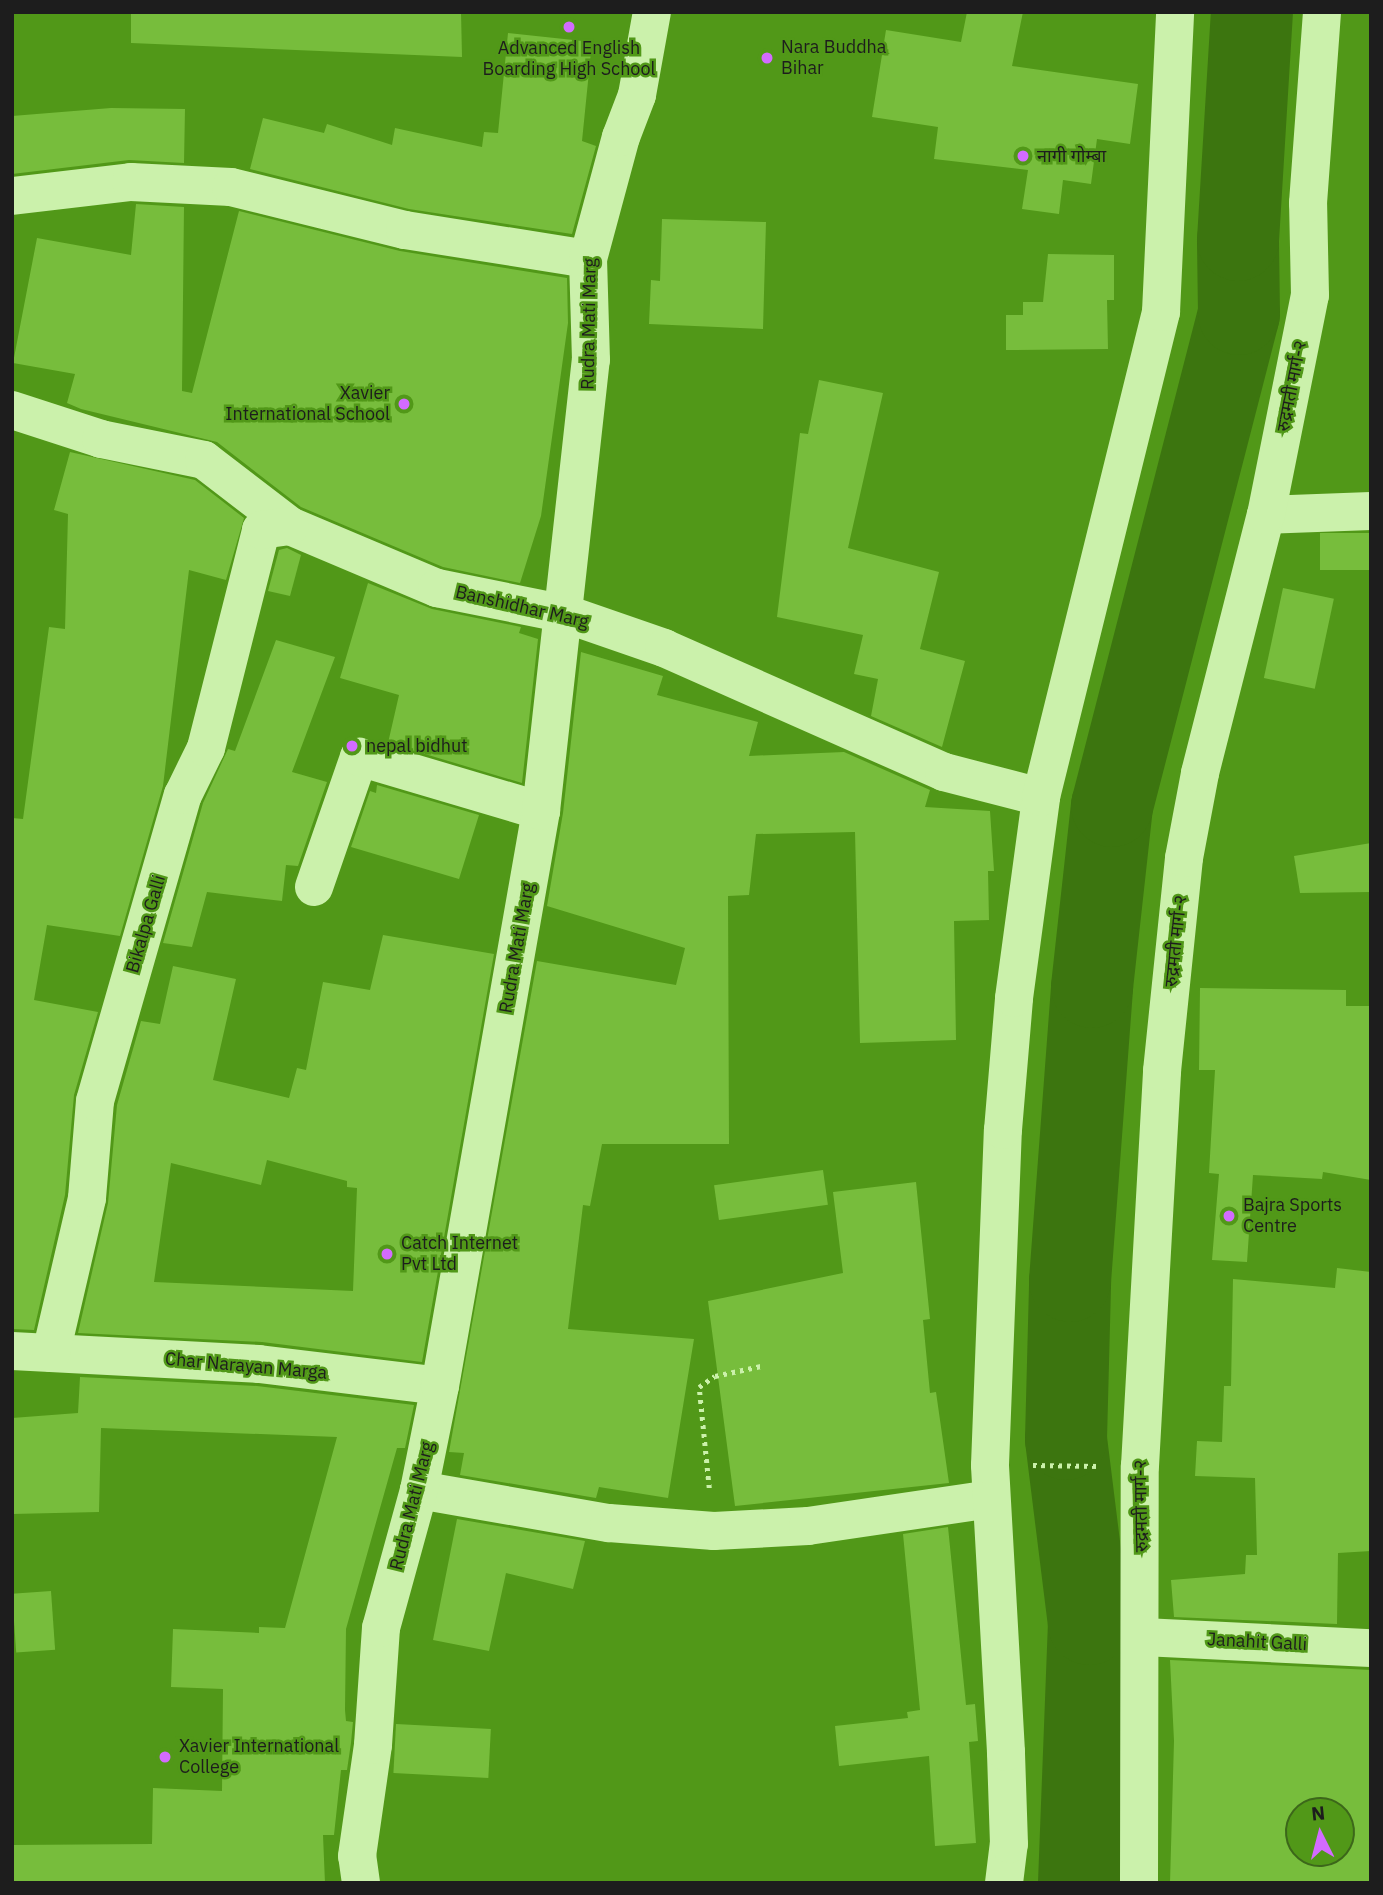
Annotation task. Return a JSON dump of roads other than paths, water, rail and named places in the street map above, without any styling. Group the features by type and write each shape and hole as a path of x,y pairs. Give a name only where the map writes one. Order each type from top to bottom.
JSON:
{"street":[{"name":"Rudra Mati Marg","path":"361,1883 357,1856 373,1745 381,1628 419,1490 440,1386 541,811 566,614 591,360 588,259 621,137 637,95 652,12"},
{"path":"1004,1883 1009,1844 1007,1779 991,1482 1003,1130 1014,998 1041,797 1161,312 1175,12"},
{"name":"रुद्रमती मार्ग-२","path":"1139,1883 1143,1637 1140,1466 1162,1071 1184,859 1200,772 1266,515 1310,295 1308,203 1322,12"},
{"path":"12,196 131,182 231,187 405,230 588,259"},
{"name":"Banshidhar Marg","path":"12,410 101,439 204,460 290,526 437,588 566,614 664,648 944,772 1041,797"},
{"path":"1266,515 1371,511"},
{"name":"Bikalpa Galli","path":"51,1353 87,1198 95,1101 102,1074 183,795 206,748 261,530 290,526"},
{"path":"314,887 359,757 541,811"},
{"name":"Char Narayan Marga","path":"12,1351 259,1364 440,1386"},
{"path":"419,1490 609,1524 714,1531 808,1526 991,1482"},
{"name":"Janahit Galli","path":"1143,1637 1371,1647"}],"waterway":[{"path":"1079,1883 1089,1624 1066,1439 1070,1281 1092,987 1112,806 1239,314 1238,240 1252,12"}],"place":[{"name":"Advanced English Boarding High School","path":"569,27"},
{"name":"Nara Buddha Bihar","path":"767,58"},
{"name":"नागी गोम्बा","path":"1023,156"},
{"name":"Xavier International School","path":"404,404"},
{"name":"nepal bidhut","path":"352,746"},
{"name":"Bajra Sports Centre","path":"1229,1216"},
{"name":"Catch Internet Pvt Ltd","path":"387,1254"},
{"name":"Xavier International College","path":"165,1757"}]}
